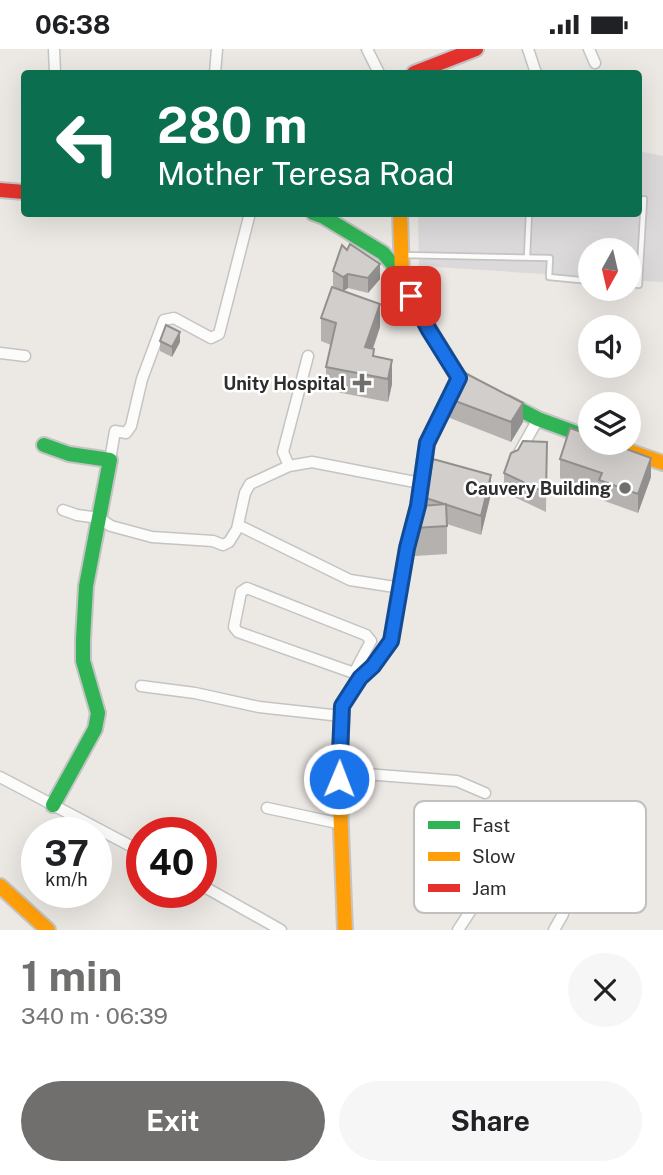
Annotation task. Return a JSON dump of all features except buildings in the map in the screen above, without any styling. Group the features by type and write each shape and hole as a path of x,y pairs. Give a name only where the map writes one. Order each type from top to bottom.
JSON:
{"street":[{"path":"54,49 55,70"},
{"path":"215,70 218,49"},
{"path":"367,49 378,70"},
{"path":"422,70 476,49"},
{"path":"528,49 535,70"},
{"path":"589,49 595,63"},
{"path":"0,190 21,192"},
{"path":"53,805 95,729 98,713 83,661 86,586 115,431 125,433 131,426 142,379 164,320 174,318 211,338 219,334 249,217"},
{"path":"324,217 383,253 402,275 429,330 459,378 538,419 578,433"},
{"path":"400,217 402,275"},
{"path":"0,353 25,356"},
{"path":"289,466 283,451 309,356"},
{"path":"345,930 339,772 341,716 342,706 357,675 370,641 366,635 247,588 241,592 234,627 239,632 357,675 373,666 391,641 427,443 459,378"},
{"path":"512,465 538,419"},
{"path":"44,445 69,454 110,460"},
{"path":"640,455 663,463"},
{"path":"63,510 99,518 111,526 152,537 213,541 223,545 232,538 238,525 245,493 250,484 289,466 312,462 420,483"},
{"path":"238,525 350,580 401,588"},
{"path":"141,686 195,693 259,707 341,716"},
{"path":"339,772 457,781 485,793"},
{"path":"0,777 126,844"},
{"path":"267,808 342,824"},
{"path":"0,886 48,930"},
{"path":"217,894 281,930"},
{"path":"0,899 34,930"},
{"path":"458,930 469,913"},
{"path":"554,930 563,914"}],"lane":[{"path":"641,251 644,199"},
{"path":"527,257 529,217"},
{"path":"402,255 550,258 550,277 578,280"}],"shaded area":[{"path":"642,152 663,156 663,282 641,281 641,238 578,238 578,276 419,266 418,217 642,217"}],"traffic: fast":[{"path":"324,217 383,253 402,275 429,329 459,378 464,381"},
{"path":"507,403 538,419 578,434"},
{"path":"44,445 69,454 110,460 86,586 83,639 83,661 98,713 95,729 53,805"}],"traffic: slow":[{"path":"400,217 402,275"},
{"path":"345,930 339,779 342,706 360,678 373,666 391,641 407,548 418,506 427,443 459,378"},
{"path":"640,455 663,463"},
{"path":"0,886 48,930"}],"traffic: jam":[{"path":"422,70 476,49"},
{"path":"0,190 21,192"}],"place":[{"name":"Unity Hospital","path":"362,383"},
{"name":"Cauvery Building","path":"625,488"}],"route":[{"path":"339,779 342,706 360,678 373,666 391,641 407,548 418,506 427,443 459,378 411,296"}]}
